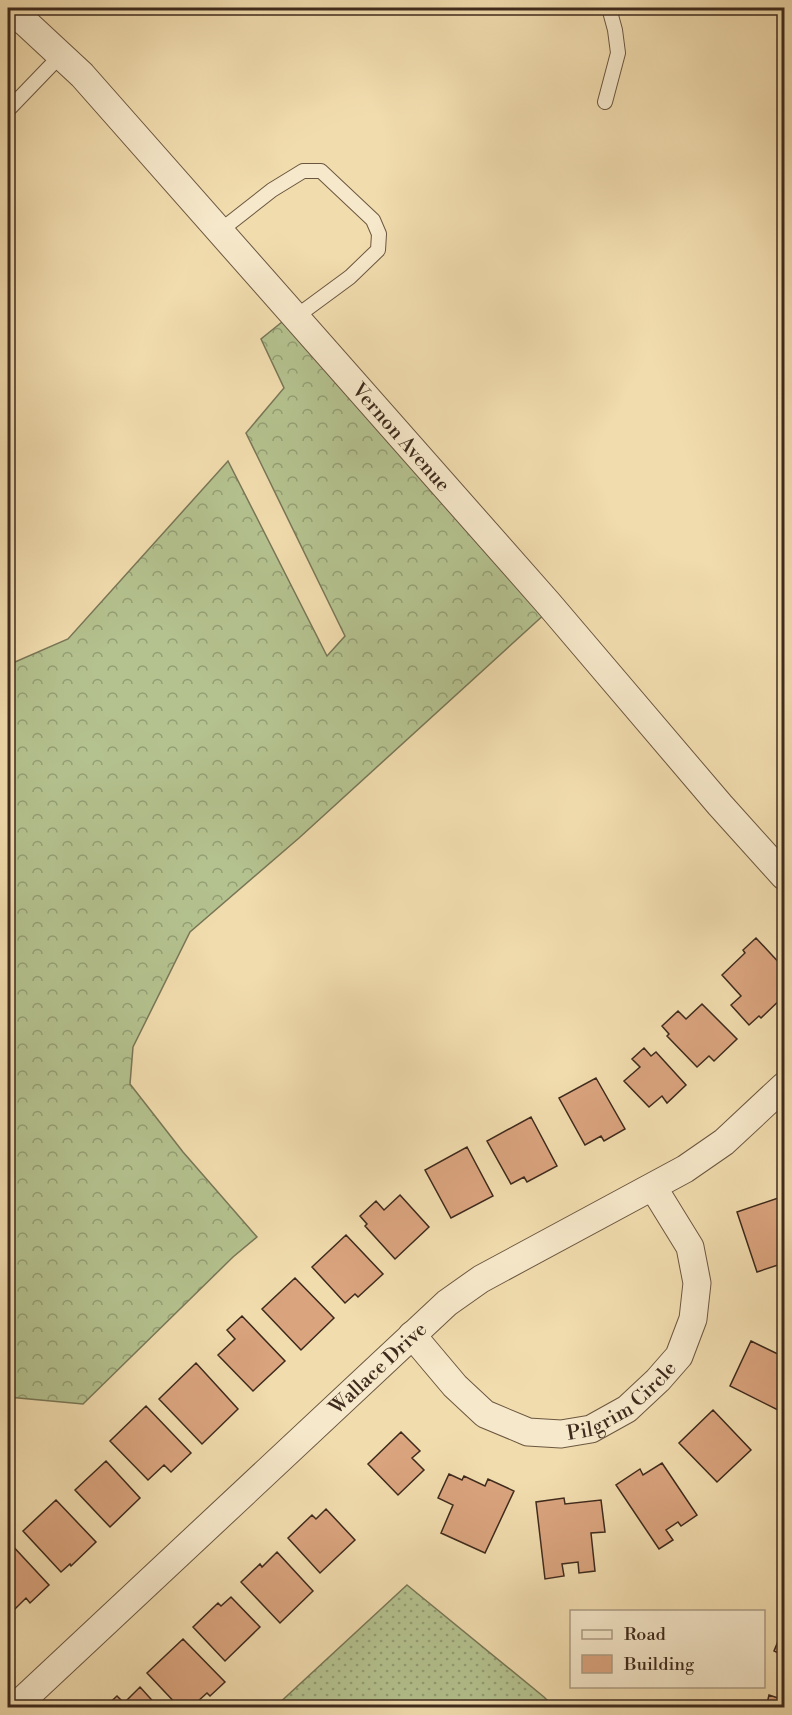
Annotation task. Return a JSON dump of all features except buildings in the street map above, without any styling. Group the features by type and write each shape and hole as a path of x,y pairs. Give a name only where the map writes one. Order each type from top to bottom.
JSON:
{"street":[{"name":"Vernon Avenue","path":"11,9 82,75 221,230 548,603 720,806 784,876"},
{"name":"Wallace Drive","path":"14,1707 447,1303 480,1279 686,1169 724,1142 784,1086"},
{"name":"Pilgrim Circle","path":"412,1335 455,1386 486,1414 528,1432 561,1434 591,1429 627,1409 658,1380 679,1356 693,1319 697,1283 690,1247 653,1186"}],"lane":[{"path":"605,102 618,54 609,8"},
{"path":"8,110 61,56"},
{"path":"221,230 272,190 303,171 321,171 373,220 379,234 378,250 350,277 297,316"}],"green space":[{"path":"282,322 294,326 547,612 299,838 190,932 133,1047 130,1084 183,1152 257,1237 233,1257 83,1404 8,1397 8,663 68,639 228,461 327,656 345,636 246,433 284,388 261,339"},
{"path":"407,1585 544,1697 554,1707 275,1707"}]}
